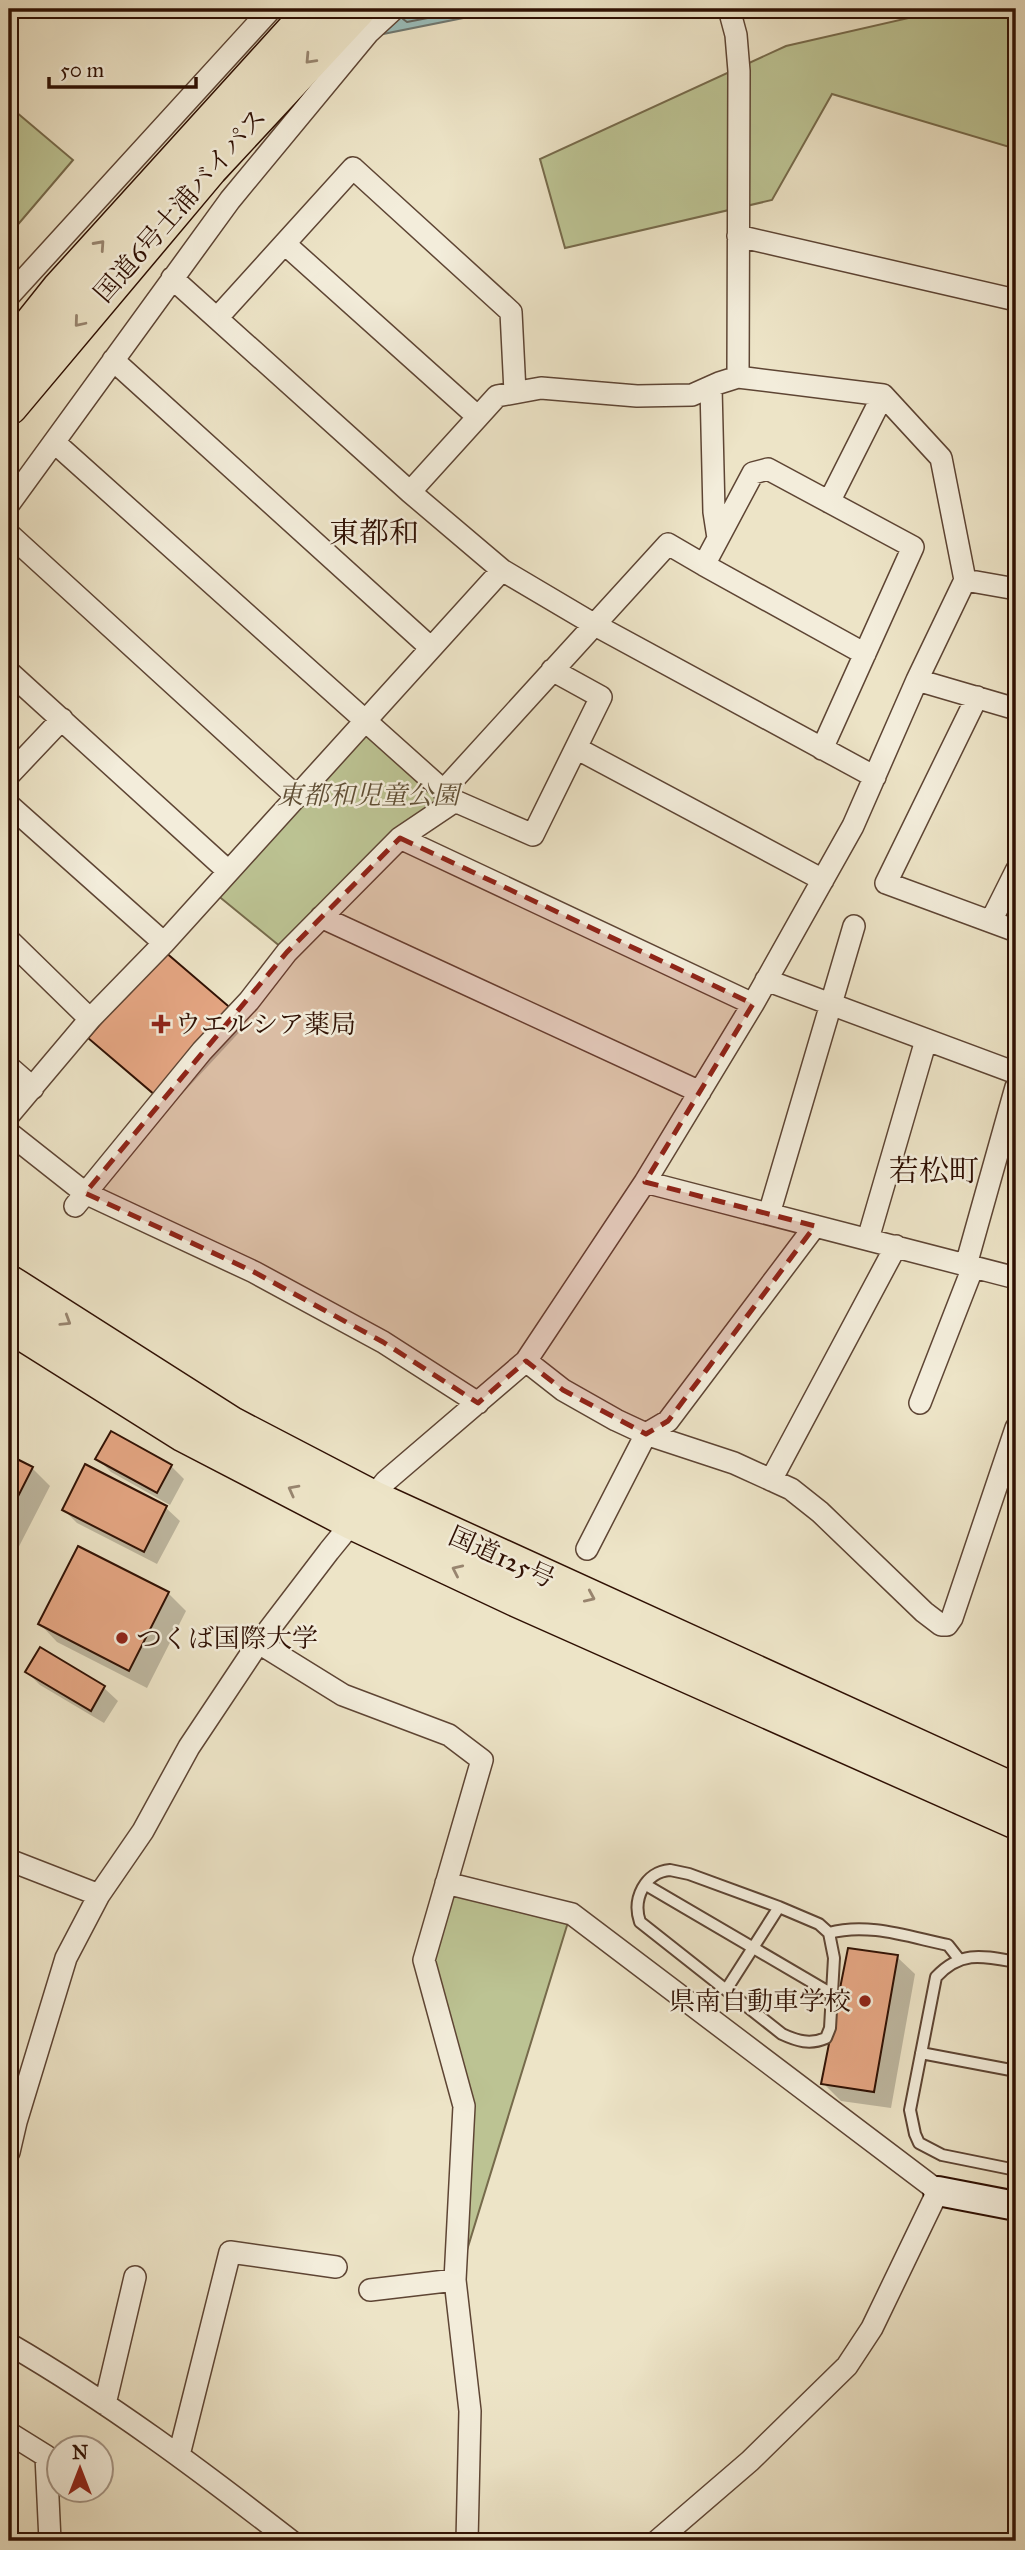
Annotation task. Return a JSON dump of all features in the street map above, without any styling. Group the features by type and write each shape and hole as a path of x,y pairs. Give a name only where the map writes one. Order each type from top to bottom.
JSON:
{"highway":[{"name":"国道6号土浦バイパス","path":"16,380 60,290 314,9"},
{"name":"国道6号土浦バイパス","path":"16,380 357,9"},
{"path":"9,337 60,290"},
{"path":"9,428 16,380"},
{"name":"国道125号","path":"9,1284 363,1510 519,1599 621,1627 1016,1793"},
{"name":"国道125号","path":"9,1323 184,1433 363,1510"},
{"path":"621,1627 1016,1766"},
{"path":"621,1627 966,1823 1016,1846"},
{"name":"国道125号","path":"621,1627 1016,1820"}],"street":[{"path":"9,296 271,9"},
{"path":"9,504 230,200 368,33 394,9"},
{"path":"729,9 736,35 739,71 738,377"},
{"path":"218,317 353,169 511,312 515,392"},
{"path":"738,236 1016,300"},
{"path":"285,244 478,417"},
{"path":"172,278 410,492 502,570 595,625 875,777"},
{"path":"113,360 431,648"},
{"path":"9,2152 12,2121 66,1958 99,1895 143,1831 189,1747 259,1643 386,1481 526,1362 645,1182 754,1004 853,826 965,579 941,458 883,395 738,377 692,395 637,396 541,387 515,392 497,396 410,492"},
{"path":"711,387 713,512 718,538"},
{"path":"829,502 883,395"},
{"path":"54,442 449,796 533,835 601,696 552,670"},
{"path":"704,565 754,473 768,469 913,547 822,749"},
{"path":"9,534 296,796"},
{"path":"80,1200 202,1051 249,1001 288,952 400,838 449,796 552,670 668,544 864,654"},
{"path":"9,1115 90,1019 164,943 502,570"},
{"path":"965,579 1016,589"},
{"path":"9,672 228,871"},
{"path":"917,680 1016,709"},
{"path":"977,698 886,883 1016,930"},
{"path":"9,775 62,719"},
{"path":"576,748 823,880"},
{"path":"9,805 164,943"},
{"path":"400,838 754,1004"},
{"path":"991,921 1016,871"},
{"path":"321,916 699,1092"},
{"path":"769,1214 854,926"},
{"path":"9,940 90,1019"},
{"path":"766,980 1016,1073"},
{"path":"868,1239 926,1040"},
{"path":"9,1067 33,1088"},
{"path":"920,1404 970,1266 1016,1087"},
{"path":"9,1133 80,1200 278,1285 383,1342 478,1403"},
{"path":"645,1182 1016,1278"},
{"path":"587,1549 646,1434 668,1421 815,1226"},
{"path":"771,1480 896,1246"},
{"path":"526,1362 563,1390 616,1420 646,1434 734,1463 803,1498 923,1612 941,1625 947,1625 1016,1428"},
{"path":"259,1643 343,1695 449,1735 482,1760 424,1960 464,2106 455,2280 470,2411 467,2541"},
{"path":"9,1860 99,1895"},
{"path":"446,1883 572,1914 938,2191 1016,2206"},
{"path":"657,2541 750,2461 847,2366 872,2328 938,2191"},
{"path":"179,2455 230,2252 336,2267"},
{"path":"105,2404 135,2277"},
{"path":"370,2290 455,2280"},
{"path":"9,2344 57,2372 179,2455 291,2541"},
{"path":"9,2434 46,2456 50,2541"}],"lane":[{"path":"676,1870 779,1907 819,1924 829,1933 834,1958 830,2028 826,2038 817,2042 798,2041 782,2034 640,1922 637,1906 640,1892 654,1874 676,1870"},
{"path":"646,1885 832,1994"},
{"path":"726,1990 779,1907"},
{"path":"829,1933 847,1928 869,1928 948,1945 959,1959"},
{"path":"1016,1962 987,1957 959,1959 945,1967 936,1978 909,2110 919,2143 942,2155 1016,2170"},
{"path":"921,2053 1016,2071"}],"highlighted area":[{"path":"400,838 753,1004 645,1182 815,1226 668,1421 646,1434 563,1390 526,1361 478,1403 383,1342 254,1272 85,1193 287,952"}],"green space":[{"path":"925,9 1016,9 1016,149 832,94 772,200 565,248 540,159 786,46 922,15"},
{"path":"9,106 73,160 9,235"},
{"name":"東都和児童公園","path":"365,721 455,801 287,952 211,890"},
{"path":"450,1888 569,1919 459,2276 470,2106 432,1952"}],"water":[{"path":"402,9 482,9 478,15 373,36"}],"building":[{"name":"ウエルシア薬局","path":"164,951 234,1011 155,1095 88,1038"},
{"path":"111,1431 172,1465 157,1493 95,1459"},
{"path":"9,1455 33,1467 9,1514"},
{"path":"85,1464 167,1506 144,1552 62,1510"},
{"path":"78,1546 169,1592 129,1671 38,1624"},
{"path":"40,1647 105,1686 91,1711 25,1672"},
{"name":"県南自動車学校","path":"848,1948 898,1955 874,2092 821,2084"}],"place":[{"name":"ウエルシア薬局","path":"161,1024"},
{"name":"つくば国際大学","path":"122,1638"},
{"name":"県南自動車学校","path":"865,2001"}],"district":[{"name":"東都和","path":"374,533"},
{"name":"若松町","path":"934,1171"}]}
